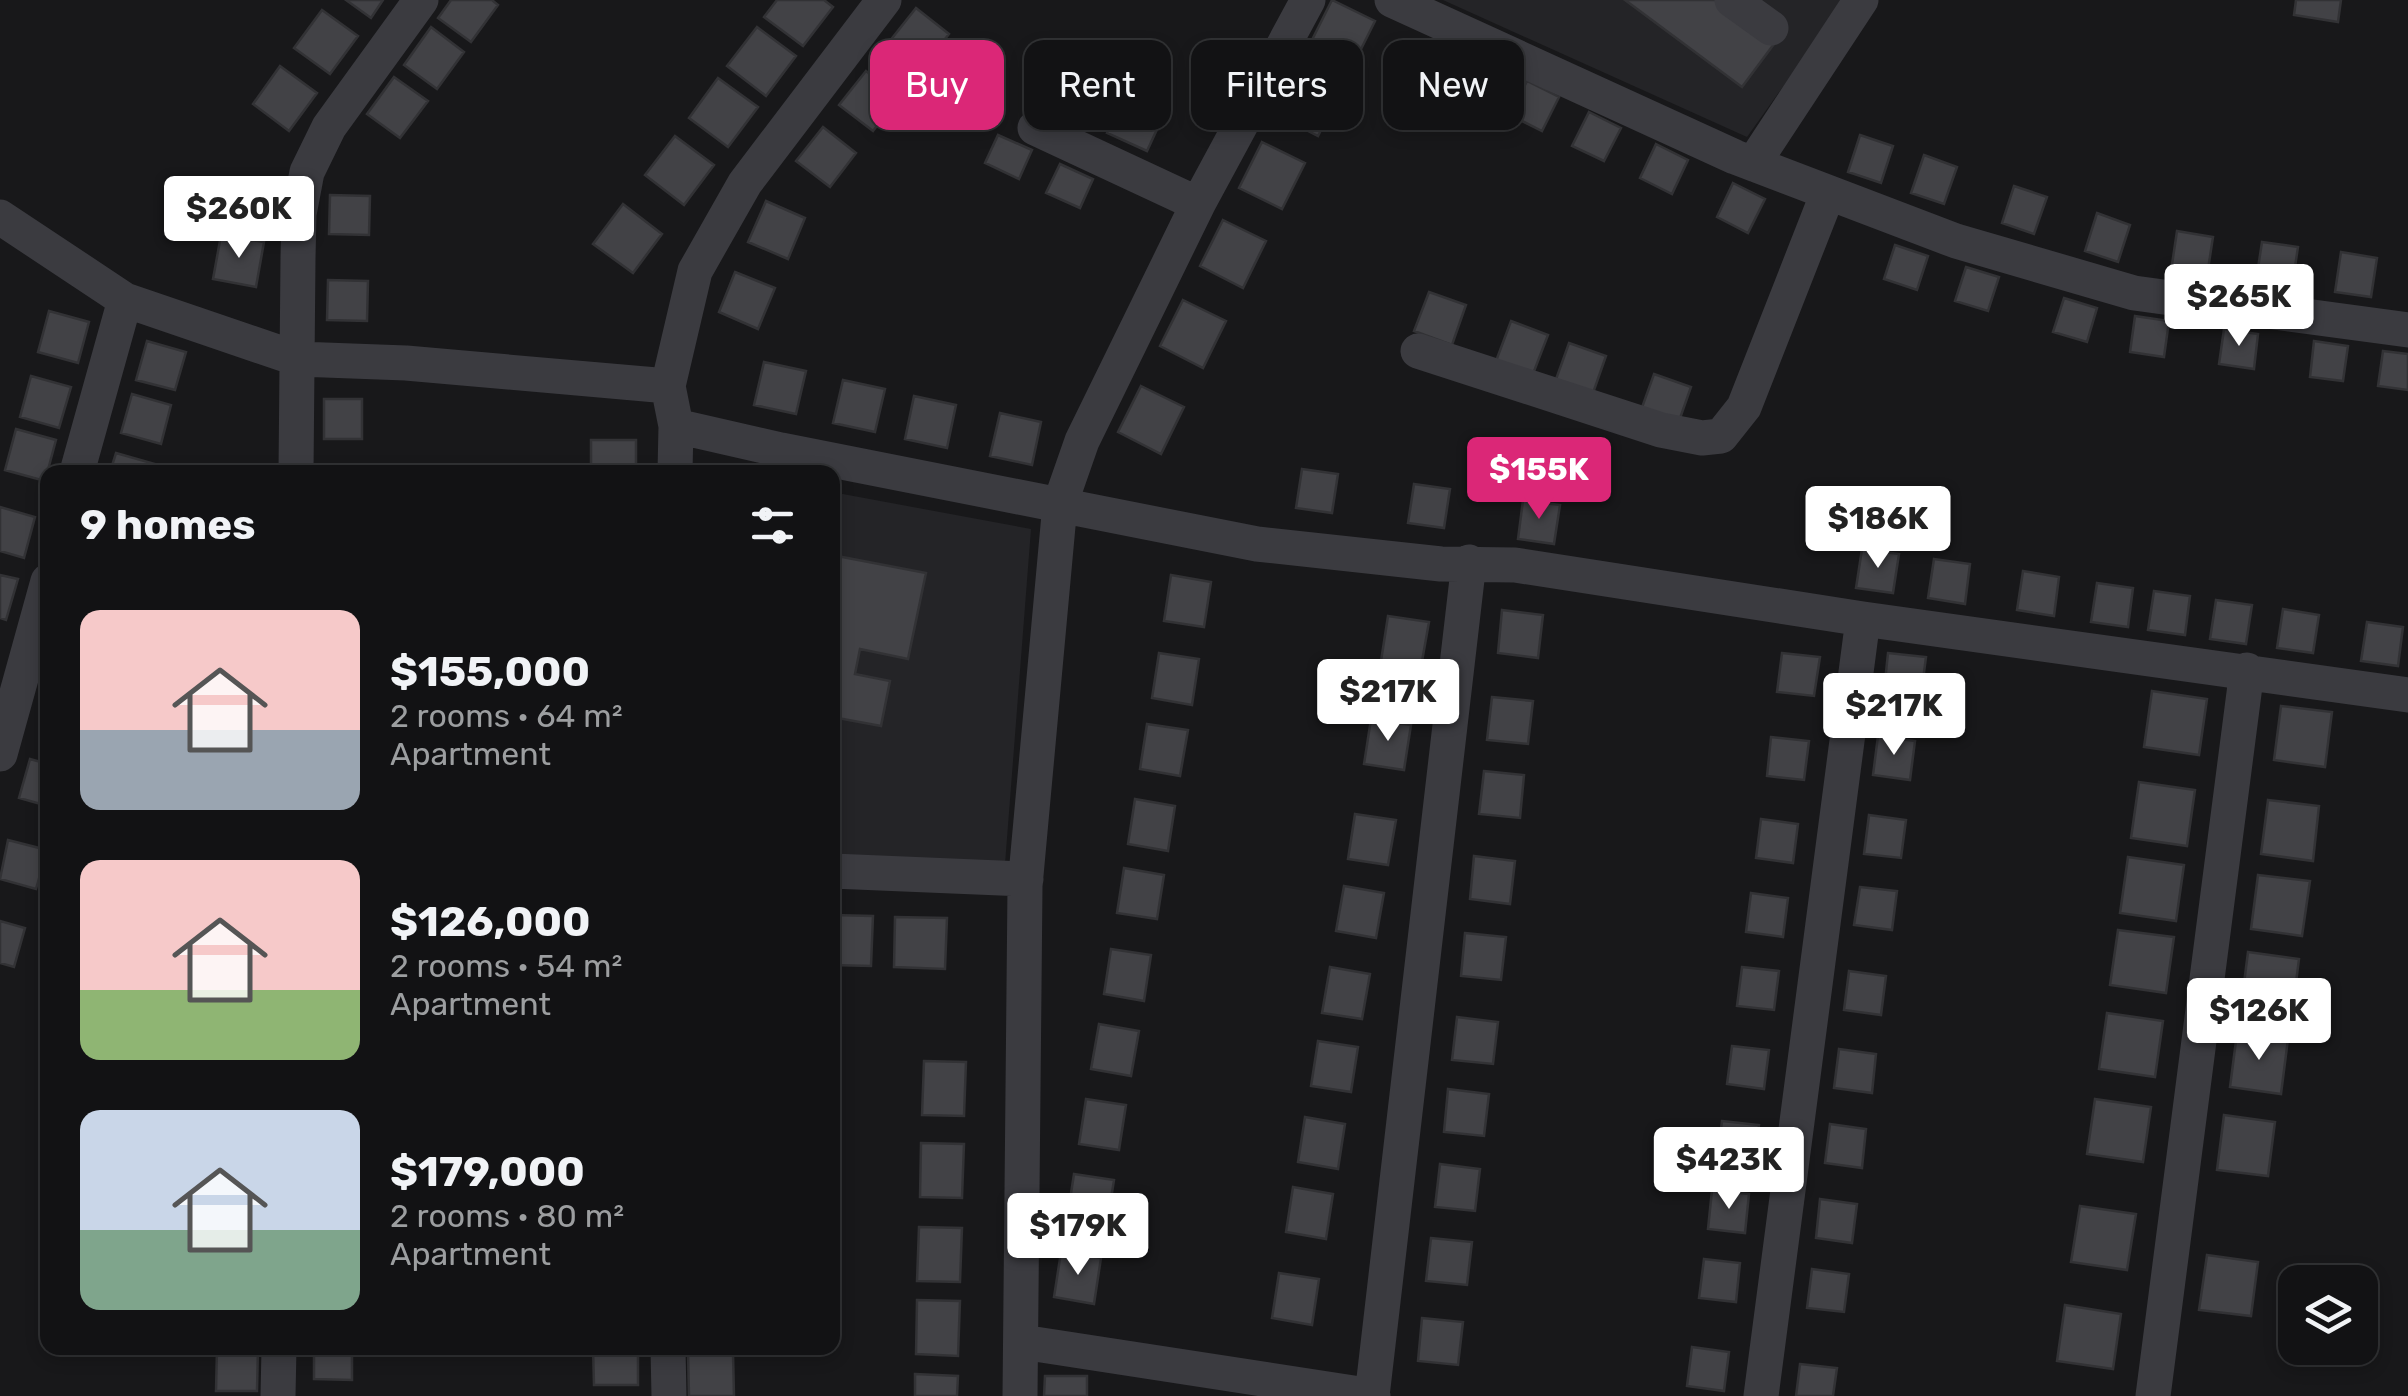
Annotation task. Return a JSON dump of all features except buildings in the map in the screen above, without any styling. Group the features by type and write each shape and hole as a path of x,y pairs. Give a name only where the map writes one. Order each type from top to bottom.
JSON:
{"lane":[{"path":"296,465 295,342 299,229 306,172 329,127 421,0"},
{"path":"675,465 676,426 668,386 695,270 746,183 884,0"},
{"path":"1020,1396 1026,879 1060,504 1082,441 1198,204 1308,0"},
{"path":"1392,0 1753,164 1956,241 2134,292 2408,330"},
{"path":"1732,0 1771,28"},
{"path":"1753,164 1861,0"},
{"path":"1039,130 1198,204"},
{"path":"1418,350 1661,430 1702,438 1721,436 1744,407 1828,194"},
{"path":"0,218 125,300 298,359 424,364 668,386"},
{"path":"79,465 125,300"},
{"path":"676,426 1257,544 1441,564 1514,565 1863,619 2408,695"},
{"path":"1022,1342 1372,1396 1469,562"},
{"path":"0,754 40,610"},
{"path":"1761,1396 1863,619"},
{"path":"2154,1396 2248,670"},
{"path":"840,871 1026,879"},
{"path":"278,1396 280,1355"},
{"path":"668,1355 669,1396"}],"shaded area":[{"path":"1443,0 1845,0 1747,137"},
{"path":"840,493 1031,529 1005,864 840,855"}]}
